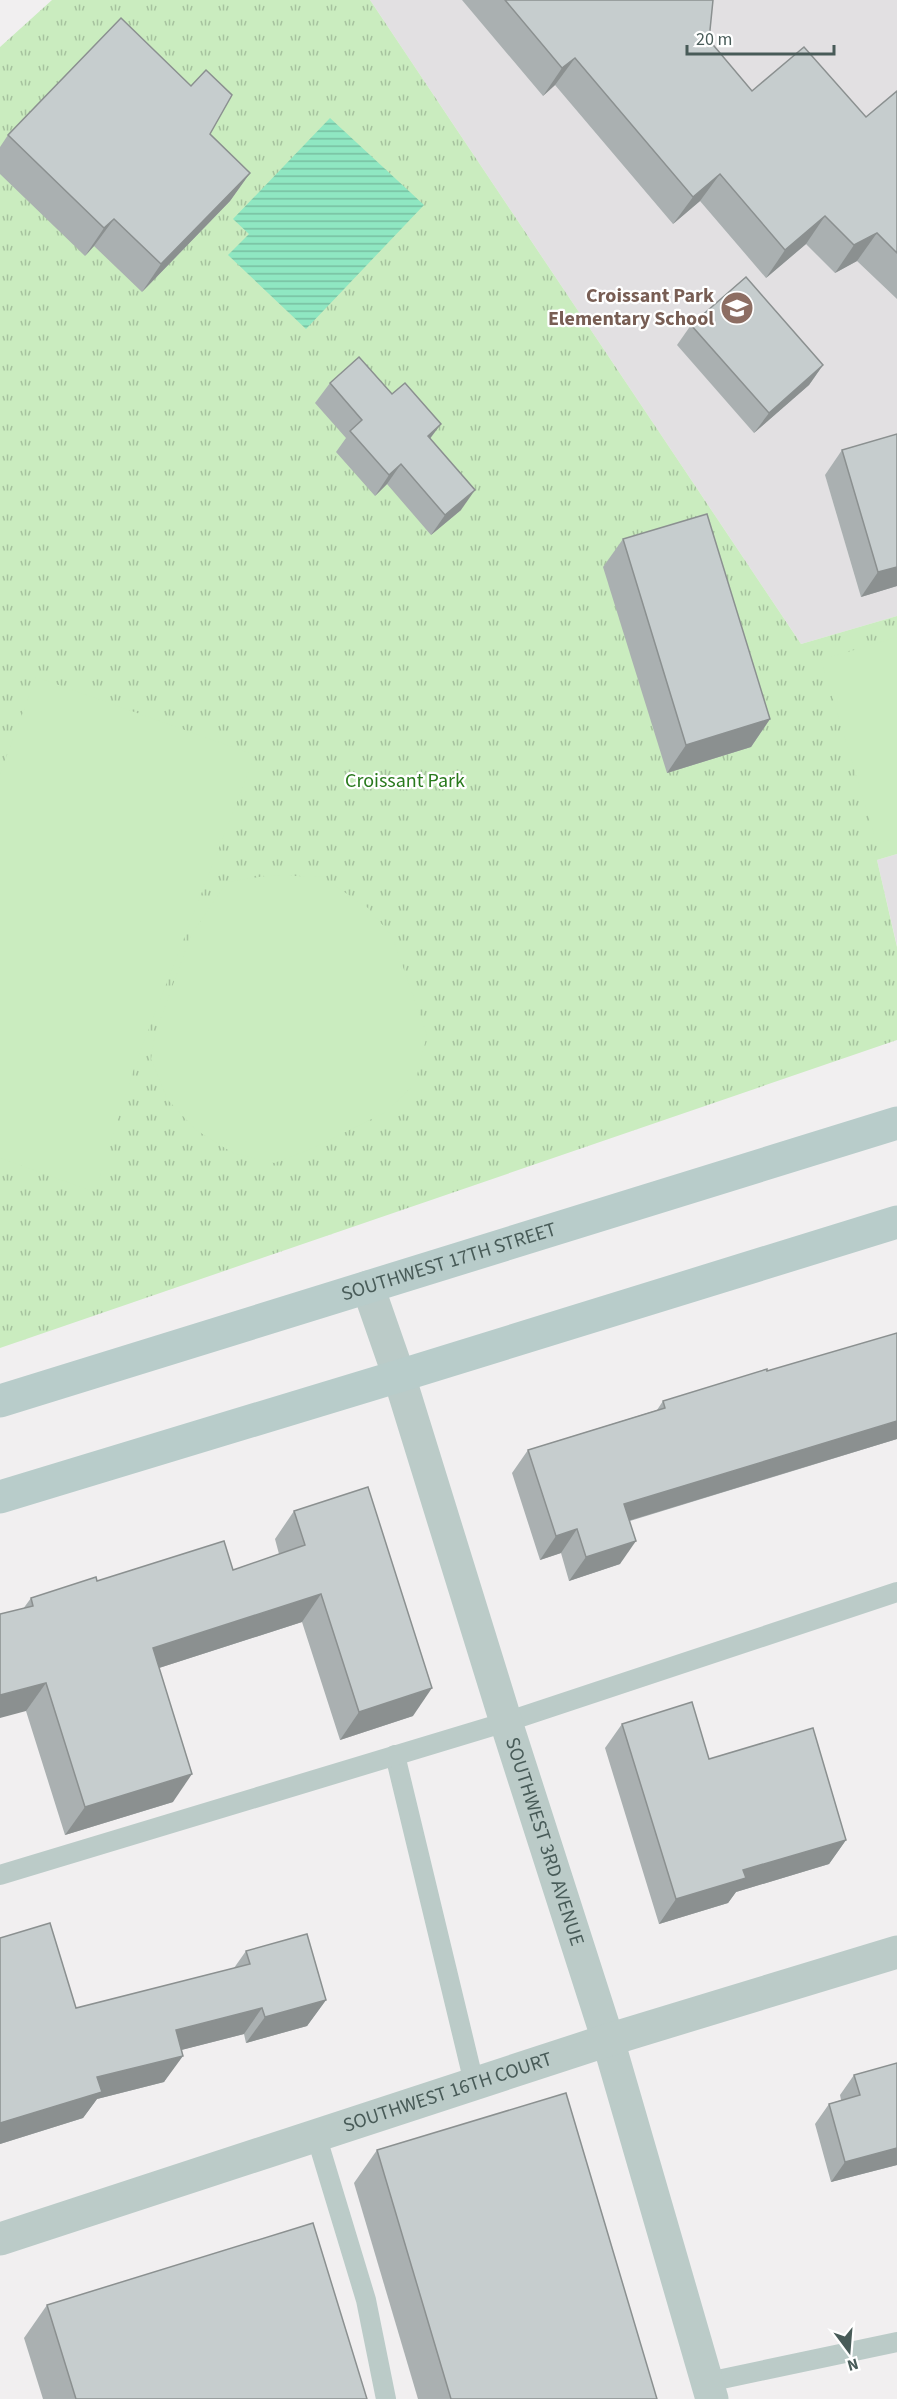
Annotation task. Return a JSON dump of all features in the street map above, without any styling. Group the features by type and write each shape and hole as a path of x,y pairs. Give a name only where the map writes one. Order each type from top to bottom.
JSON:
{"main road":[{"name":"SOUTHWEST 17TH STREET","path":"0,1401 897,1123"},
{"path":"0,1497 897,1222"}],"street":[{"name":"SOUTHWEST 3RD AVENUE","path":"368,1287 399,1376 506,1722 608,2040 710,2391"},
{"name":"SOUTHWEST 16TH COURT","path":"0,2239 608,2040 897,1952"}],"lane":[{"path":"0,1875 506,1722 897,1592"},
{"path":"395,1755 474,2083"},
{"path":"316,2135 366,2300 387,2399"},
{"path":"710,2391 897,2342"}],"shaded area":[{"name":"Croissant Park Elementary School","path":"370,0 897,0 897,616 801,644"},
{"path":"330,118 424,205 306,329 228,255 249,234 233,219"},
{"path":"897,854 897,946 877,860"}],"green space":[{"name":"Croissant Park","path":"52,0 370,0 801,644 897,616 897,854 877,860 897,947 897,1040 0,1348 0,47"},
{"path":"897,637 897,838 877,844 821,660"},
{"path":"36,677 255,755 136,1062 95,1192 0,1158 0,774"},
{"path":"272,875 322,877 368,908 392,936 427,1035 415,1083 388,1111 313,1148 274,1163 233,1153 196,1130 167,1099 151,1059 155,1034 191,935 227,882"}],"building":[{"path":"505,0 713,0 709,40 752,91 804,47 866,117 897,91 897,253 877,233 854,245 825,216 785,250 720,174 693,197 575,58 562,68"},
{"path":"121,18 191,86 206,70 232,95 210,134 250,173 161,264 114,219 104,228 8,135"},
{"path":"746,277 823,365 769,413 691,325"},
{"path":"359,357 392,394 405,383 441,424 428,436 475,490 445,515 401,464 389,475 350,431 362,420 330,383"},
{"path":"897,434 897,567 878,572 842,450"},
{"path":"707,514 770,719 686,745 623,539"},
{"path":"897,1333 897,1421 624,1504 636,1541 586,1557 577,1529 556,1536 528,1450 665,1408 663,1401"},
{"path":"368,1487 432,1688 359,1712 321,1594 153,1648 192,1774 85,1807 46,1683 0,1695 0,1614 33,1606 31,1598 96,1577 97,1581 224,1541 233,1570 305,1545 294,1511"},
{"path":"692,1702 709,1759 813,1728 846,1840 743,1870 746,1878 676,1899 622,1724"},
{"path":"50,1923 76,2008 250,1964 246,1951 307,1934 326,2000 265,2017 262,2008 176,2030 183,2056 97,2077 102,2092 0,2123 0,1938"},
{"path":"897,2063 897,2148 845,2162 829,2104 860,2095 854,2075"},
{"path":"566,2093 657,2399 451,2399 377,2150"},
{"path":"313,2223 367,2399 76,2399 47,2305"}],"place":[{"name":"Croissant Park Elementary School","path":"737,308"}]}
